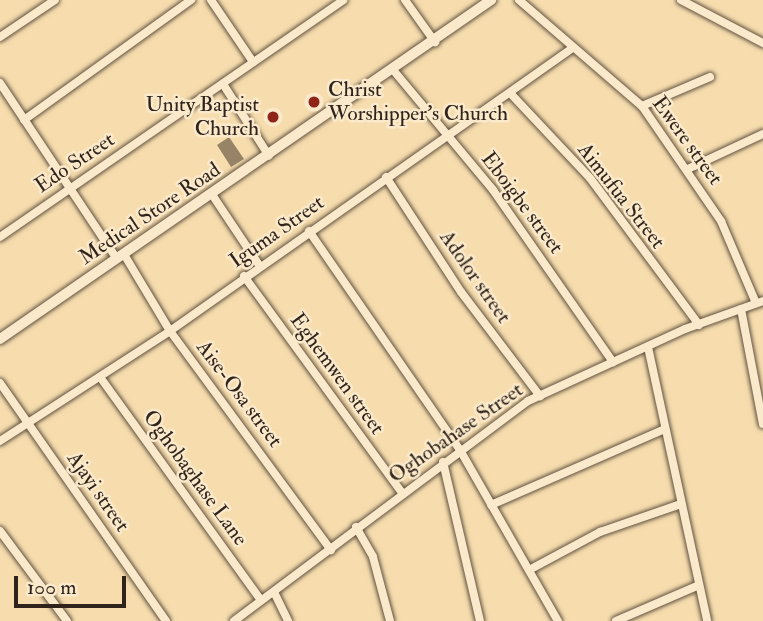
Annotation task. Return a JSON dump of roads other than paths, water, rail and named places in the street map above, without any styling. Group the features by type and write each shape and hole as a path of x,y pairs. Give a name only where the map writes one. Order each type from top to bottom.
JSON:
{"street":[{"path":"0,37 55,0"},
{"path":"24,120 191,0"},
{"path":"211,0 253,62"},
{"name":"Edo Street","path":"0,237 343,0"},
{"path":"405,0 435,42"},
{"name":"Ewere street","path":"519,0 642,106 688,169 727,232 760,302"},
{"path":"681,0 763,43"},
{"name":"Medical Store Road","path":"0,339 394,71 485,2"},
{"name":"Iguma Street","path":"0,441 170,331 309,230 447,134 511,94 572,48"},
{"name":"Eboigbe street","path":"394,71 534,244 613,362"},
{"path":"642,106 710,77"},
{"name":"Aise-Osa street","path":"0,83 68,189 121,258 170,331 331,550"},
{"path":"223,84 269,156"},
{"name":"Aimufua Street","path":"511,94 590,178 698,325"},
{"path":"688,169 763,134"},
{"name":"Adolor street","path":"386,177 461,292 540,396"},
{"path":"213,196 260,265"},
{"path":"309,230 460,450 558,621"},
{"name":"Eghemwen street","path":"244,276 402,493"},
{"name":"Oghobahase Street","path":"234,621 331,550 356,527 443,461 540,396 648,346 760,302"},
{"path":"741,309 763,424"},
{"path":"648,346 707,621"},
{"name":"Oghobaghase Lane","path":"100,377 261,600"},
{"name":"Ajayi street","path":"0,383 166,621"},
{"path":"491,505 665,429"},
{"path":"443,461 480,621"},
{"path":"529,570 600,532 681,504"},
{"path":"356,527 373,557 390,621"},
{"path":"0,530 67,621"},
{"path":"616,621 699,585"},
{"path":"274,592 288,621"}],"place":[{"name":"Christ Worshipper's Church","path":"314,102"},
{"name":"Unity Baptist Church","path":"273,117"}]}
